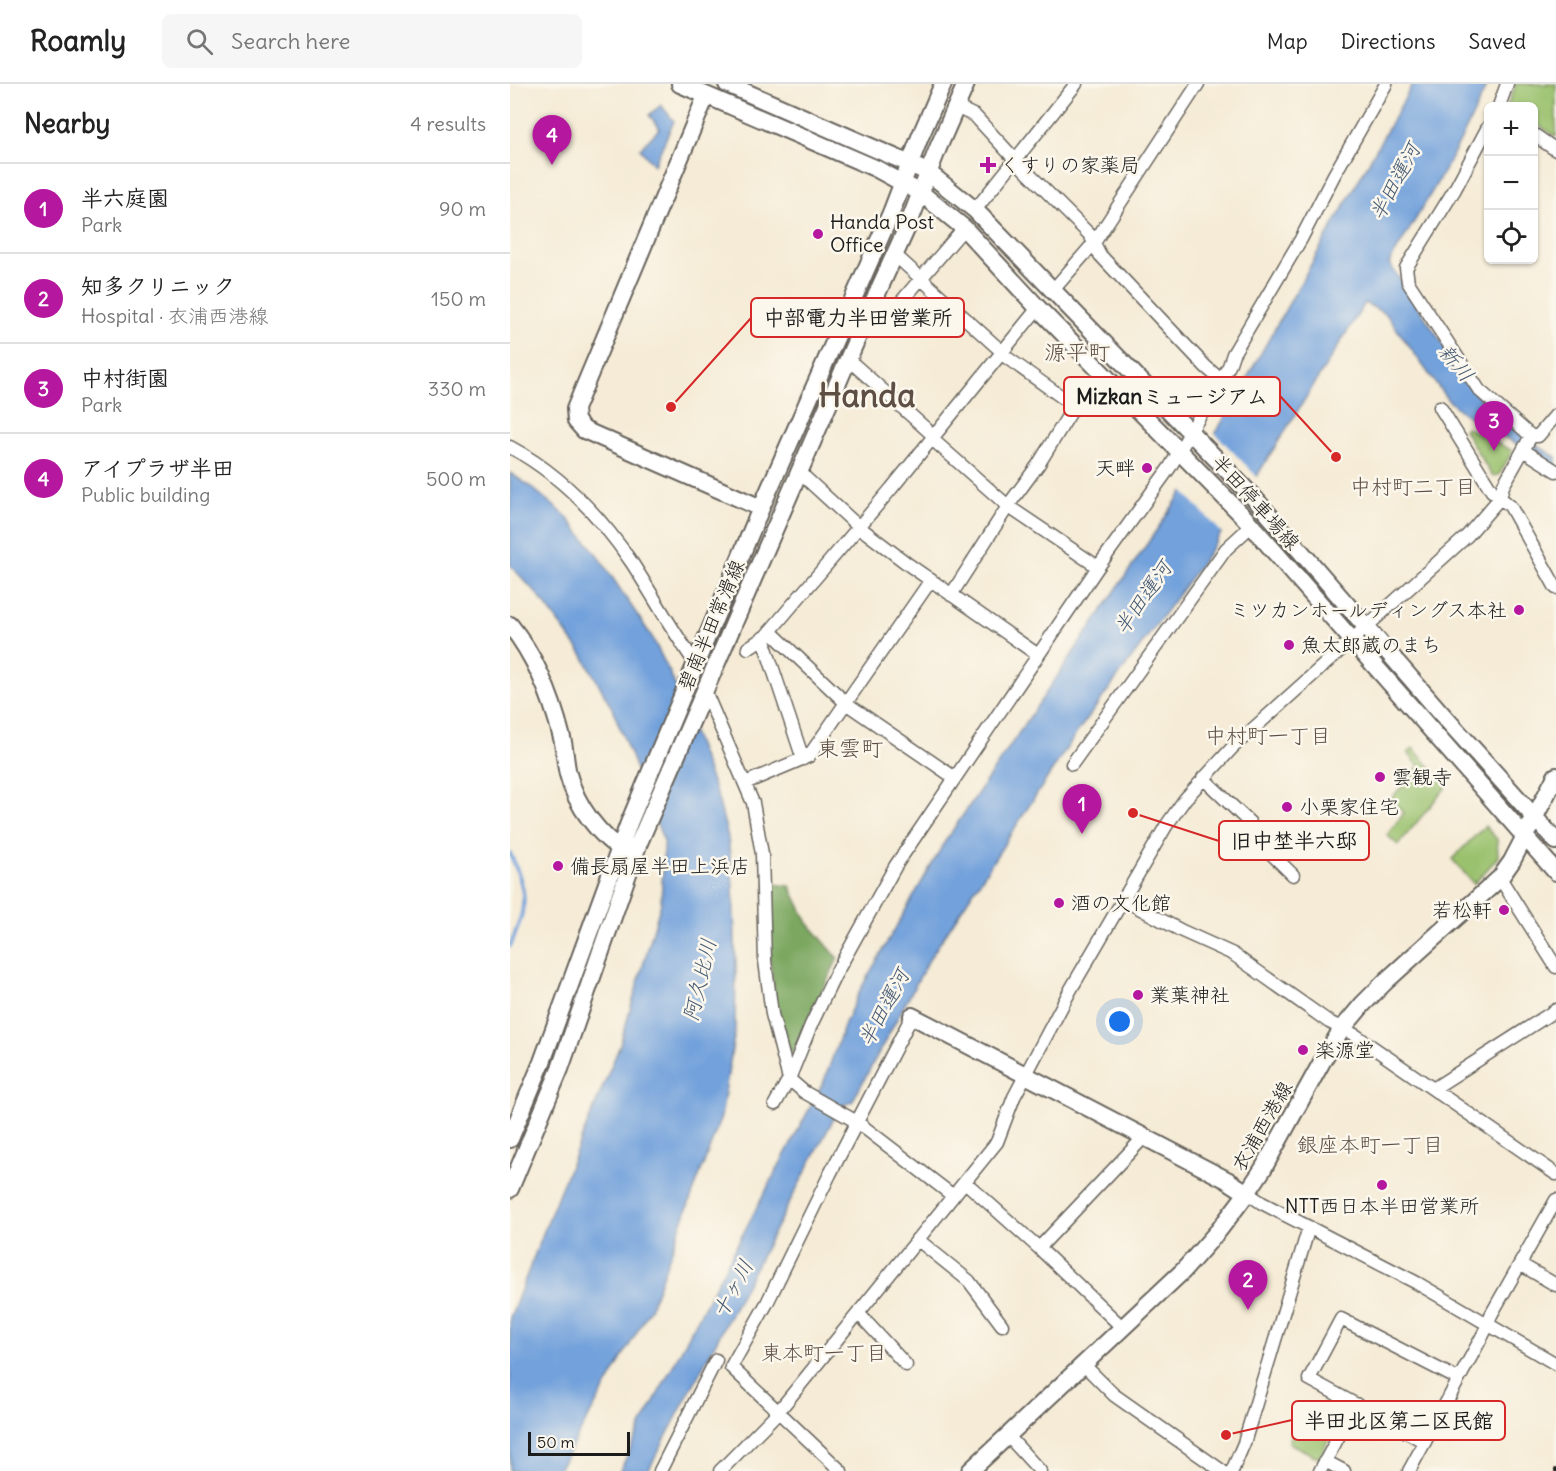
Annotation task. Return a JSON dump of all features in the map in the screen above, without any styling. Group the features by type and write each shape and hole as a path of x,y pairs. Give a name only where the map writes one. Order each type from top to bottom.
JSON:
{"main road":[{"name":"半田停車場線","path":"680,84 875,168 921,193 964,228 1038,308 1248,521 1556,872"},
{"name":"半田停車場線","path":"727,84 929,173 975,210 1256,500 1440,712 1556,841"},
{"name":"碧南半田常滑線","path":"510,1139 542,1062 629,823 761,508 903,183 943,84"},
{"name":"碧南半田常滑線","path":"510,1190 560,1069 636,852 895,255 966,84"},
{"path":"706,96 575,409 576,421 584,430 761,508"},
{"path":"510,625 528,651 553,708 562,739 568,774 579,802 601,832 619,849 636,852"},
{"name":"衣浦西港線","path":"970,1471 1183,1271 1219,1230 1263,1169 1342,1029 1362,1004 1386,981 1500,878 1512,861 1556,776"},
{"path":"912,1016 1227,1179 1247,1193"}],"street":[{"path":"975,210 1076,84"},
{"path":"1053,290 1094,243 1198,84"},
{"path":"775,1104 789,1079 811,1024 839,968 896,865 1098,567 1170,467 1301,239 1334,175 1386,84"},
{"path":"1500,102 1507,84"},
{"path":"956,106 975,116 1090,235 1100,255 1199,360 1221,380"},
{"path":"1484,135 1455,189 1406,268 1408,282 1479,390 1531,437"},
{"path":"1538,137 1556,150"},
{"path":"865,320 883,323 964,228"},
{"path":"895,255 1003,353 1073,405"},
{"path":"748,648 768,634 933,438 1038,308"},
{"path":"849,360 1009,507 1098,567"},
{"path":"951,595 1038,465 1083,392"},
{"path":"1440,407 1492,491 1510,506 1556,588"},
{"path":"1531,437 1538,436 1556,415"},
{"path":"720,1471 778,1412 997,1142 1025,1074 1071,989 1166,826 1185,799 1233,747 1467,536 1500,498 1503,486 1531,437"},
{"path":"510,447 555,478 605,527 632,562 678,639 696,664"},
{"path":"1523,450 1556,471"},
{"path":"799,472 859,526 951,595 1038,655"},
{"path":"1072,764 1248,521"},
{"path":"745,783 809,756 931,580"},
{"path":"768,634 846,704 955,778"},
{"path":"768,634 765,645 803,759"},
{"path":"705,691 753,803 762,854 765,962 772,1014 789,1079 804,1092 857,1122 952,1195"},
{"path":"1203,778 1250,823 1252,835 1293,875"},
{"path":"1500,878 1556,967"},
{"path":"1124,900 1182,931 1233,954 1329,1022 1433,1089 1556,1174"},
{"path":"1433,1089 1556,1010"},
{"path":"841,1471 731,1368 767,1303 912,1016"},
{"path":"1040,1248 1145,1136"},
{"path":"965,1182 1040,1248 1123,1328"},
{"path":"1247,1193 1262,1203 1417,1283 1556,1364"},
{"path":"1409,1471 1556,1200"},
{"path":"1232,1471 1244,1443 1309,1227"},
{"path":"917,1239 969,1281 1002,1325"},
{"path":"1520,1264 1556,1285"},
{"path":"859,1314 906,1365"},
{"path":"1425,1442 1309,1379 1341,1319 1458,1379"},
{"path":"660,1471 716,1360"},
{"path":"1084,1365 1114,1395 1222,1471"},
{"path":"1344,1471 1323,1466 1356,1404"},
{"path":"1008,1436 1041,1471"}],"green space":[{"path":"1516,84 1556,84 1556,137 1538,125 1538,102 1509,102"},
{"path":"1466,427 1511,450 1499,475 1492,476 1464,430"},
{"path":"1413,748 1447,786 1398,845 1387,835 1404,813 1390,800 1419,766 1408,753"},
{"path":"1485,826 1497,839 1498,857 1474,884 1452,859"},
{"path":"766,883 790,886 808,923 838,958 793,1052 788,1052 777,1015 770,960"},
{"path":"1299,1413 1333,1431 1319,1458 1289,1443"}],"water":[{"path":"1413,84 1487,84 1454,153 1389,263 1476,394 1513,428 1556,457 1556,467 1463,413 1447,399 1386,314 1365,303 1208,554 1076,734 930,958 852,1102 841,1107 834,1118 648,1471 620,1471 643,1422 824,1081 845,1023 860,990 944,843 1183,491"},
{"path":"661,105 674,121 654,165 640,149 660,128 649,115"},
{"name":"阿久比川","path":"510,473 530,486 565,515 596,553 652,637 671,675 717,795 728,837 733,885 736,966 735,1031 721,1117 650,1309 558,1471 510,1471 510,1318 620,1045 661,903 664,842 613,710 582,654 538,595 510,565"}],"pier":[{"path":"1213,431 1259,479 1224,535 1181,489"}],"waterway":[{"path":"510,853 520,879 524,900 520,920 510,946"}],"place":[{"name":"アイプラザ半田","path":"552,165"},
{"name":"くすりの家薬局","path":"988,165"},
{"name":"Handa Post Office","path":"818,234"},
{"name":"中部電力半田営業所","path":"671,407"},
{"name":"中村街園","path":"1494,451"},
{"name":"Mizkanミュージアム","path":"1336,457"},
{"name":"天畔","path":"1147,468"},
{"name":"ミツカンホールディングス本社","path":"1519,610"},
{"name":"魚太郎蔵のまち","path":"1289,645"},
{"name":"雲観寺","path":"1380,777"},
{"name":"小栗家住宅","path":"1287,807"},
{"name":"旧中埜半六邸","path":"1133,813"},
{"name":"半六庭園","path":"1082,834"},
{"name":"備長扇屋半田上浜店","path":"558,866"},
{"name":"酒の文化館","path":"1059,903"},
{"name":"若松軒","path":"1504,910"},
{"name":"業葉神社","path":"1138,995"},
{"name":"楽源堂","path":"1303,1050"},
{"name":"NTT西日本半田営業所","path":"1382,1185"},
{"name":"知多クリニック","path":"1248,1310"},
{"name":"半田北区第二区民館","path":"1226,1435"}],"district":[{"name":"源平町","path":"1077,352"},
{"name":"Handa","path":"867,396"},
{"name":"中村町二丁目","path":"1413,487"},
{"name":"中村町一丁目","path":"1268,736"},
{"name":"東雲町","path":"850,748"},
{"name":"銀座本町一丁目","path":"1370,1145"},
{"name":"東本町一丁目","path":"824,1353"}],"water label":[{"name":"半田運河","path":"1395,182"},
{"name":"新川","path":"1456,363"},
{"name":"半田運河","path":"1143,598"},
{"name":"半田運河","path":"884,1008"},
{"name":"十ヶ川","path":"733,1289"}]}
